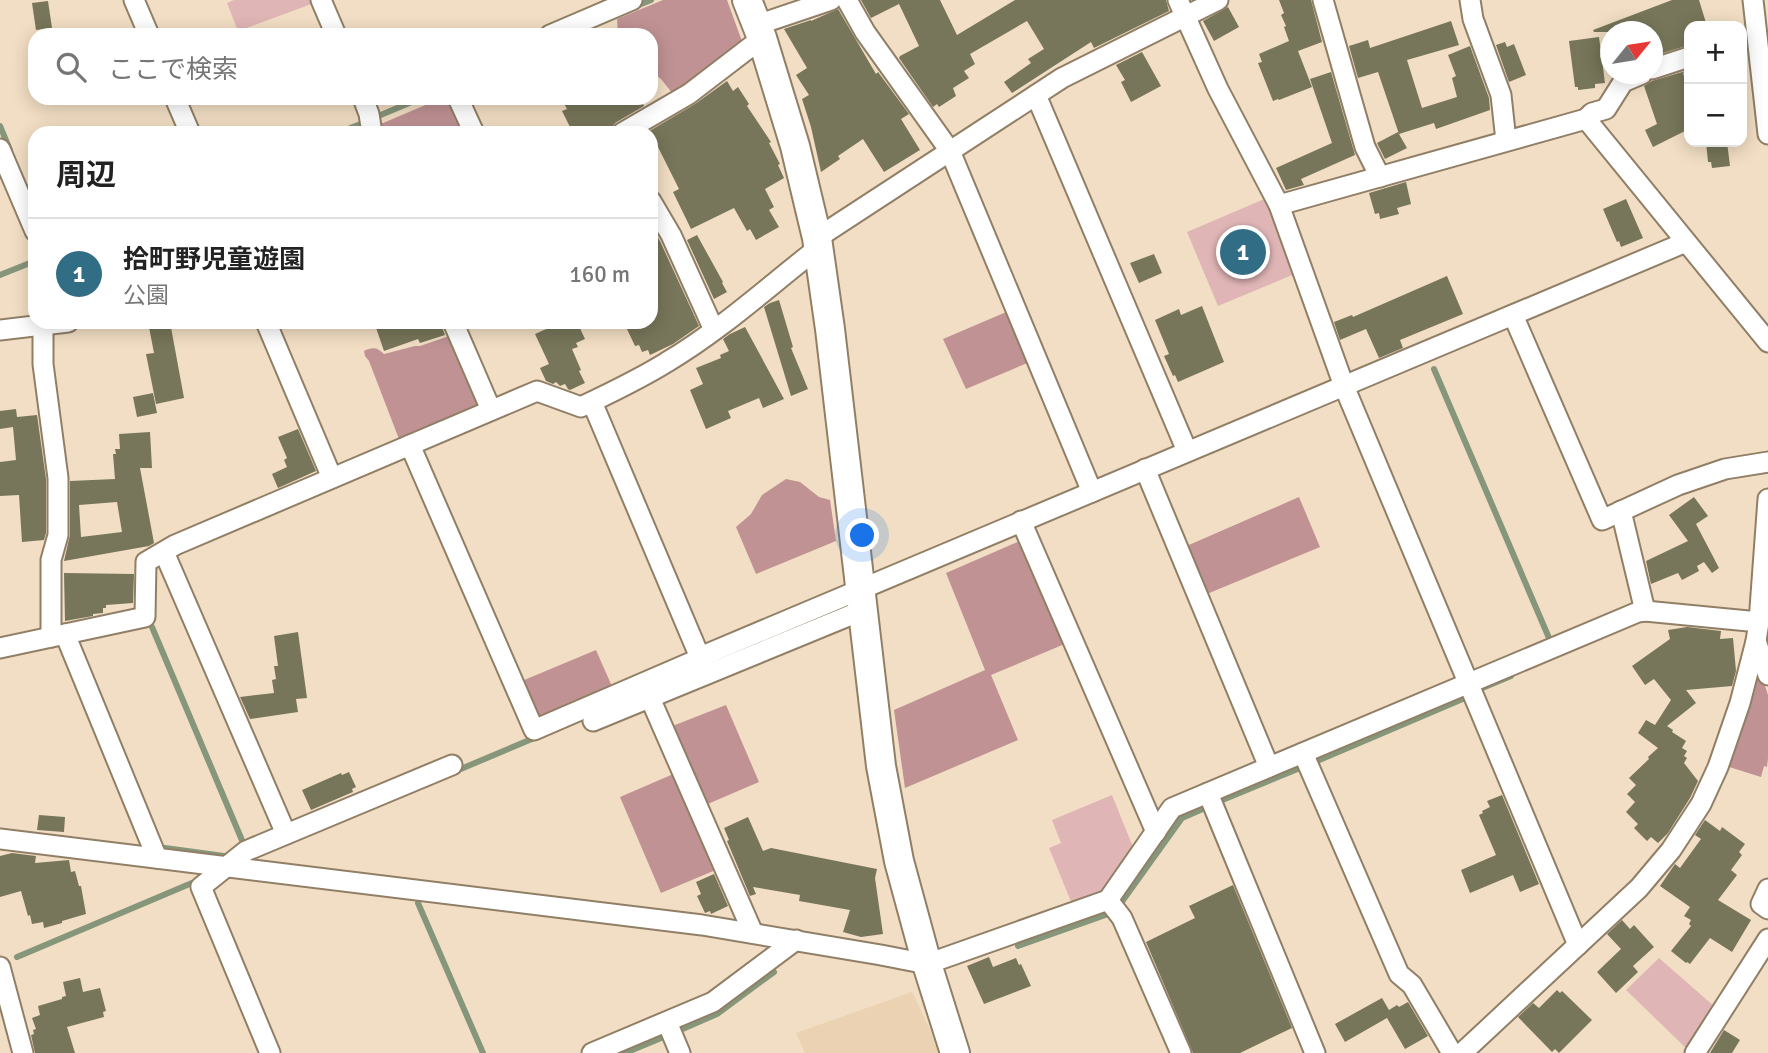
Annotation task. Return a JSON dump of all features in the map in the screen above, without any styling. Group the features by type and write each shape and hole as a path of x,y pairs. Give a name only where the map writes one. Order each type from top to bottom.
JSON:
{"street":[{"path":"134,0 146,28"},
{"path":"321,0 333,28"},
{"path":"562,28 599,6 632,0"},
{"path":"634,126 689,94 755,21 831,0"},
{"path":"847,0 865,32 950,151 1092,492"},
{"path":"0,648 145,617 146,562 175,545 537,391 581,407 669,362 714,330 817,243 950,151 1062,78 1182,8 1218,0"},
{"path":"1323,0 1365,147 1380,177"},
{"path":"1470,0 1473,19 1500,95 1506,141"},
{"path":"1753,0 1750,43 1768,134"},
{"path":"1182,8 1218,89 1279,205 1344,386 1578,945"},
{"path":"755,21 795,146 817,243 830,330 881,766 899,861 955,1053"},
{"path":"1663,66 1684,59"},
{"path":"1279,205 1586,119 1592,113 1606,109 1622,84"},
{"path":"1036,95 1187,452"},
{"path":"178,105 187,126"},
{"path":"366,105 371,126"},
{"path":"461,105 471,126"},
{"path":"1586,119 1768,342"},
{"path":"0,149 28,215"},
{"path":"658,213 671,235 714,330"},
{"path":"410,445 534,730 861,599 1021,521 1686,242"},
{"path":"1513,315 1602,520 1678,485 1725,469 1768,462"},
{"path":"0,330 28,327"},
{"path":"43,329 43,364 58,478 58,535 51,561 58,636 157,858"},
{"path":"269,329 332,478"},
{"path":"456,329 491,410"},
{"path":"592,402 703,663"},
{"path":"1145,469 1269,767"},
{"path":"1462,1053 1639,888 1671,850 1701,804 1718,767 1740,703 1757,631 1768,499"},
{"path":"1620,511 1645,611"},
{"path":"1021,521 1156,832"},
{"path":"164,551 286,834"},
{"path":"0,839 702,925 927,964 1108,900 1172,808 1637,612 1645,611 1757,631"},
{"path":"1757,631 1768,675"},
{"path":"593,721 650,698 703,663"},
{"path":"650,698 753,933"},
{"path":"1303,753 1399,974 1412,985 1452,1053"},
{"path":"270,1053 201,887 246,851 452,765"},
{"path":"1208,793 1315,1053"},
{"path":"1768,890 1761,904 1768,909"},
{"path":"1108,900 1122,918 1181,1053"},
{"path":"1695,1053 1768,939"},
{"path":"592,1053 713,1002 796,940"},
{"path":"0,967 23,1053"},
{"path":"667,1022 680,1053"}],"shaded area":[{"path":"234,0 317,2 246,28 237,28 227,3"},
{"path":"663,0 727,0 743,44 673,94 658,77 658,28 618,28 617,19"},
{"path":"426,105 457,105 467,126 376,126"},
{"path":"1269,197 1297,273 1218,306 1187,232"},
{"path":"1011,310 1032,361 966,389 943,339"},
{"path":"449,336 479,407 399,439 364,351 374,348 384,354"},
{"path":"786,479 800,482 819,497 830,500 836,541 756,574 736,527 751,514 762,495"},
{"path":"1299,497 1320,547 1202,596 1182,548"},
{"path":"1022,540 1067,643 991,675 1018,740 905,788 894,710 985,670 946,573"},
{"path":"596,650 614,691 535,725 517,683"},
{"path":"1757,661 1768,695 1768,758 1767,767 1764,766 1761,777 1726,766"},
{"path":"726,705 759,782 703,806 670,727"},
{"path":"678,772 718,869 661,893 620,797"},
{"path":"1112,795 1133,847 1102,895 1072,904 1049,848 1061,843 1052,820"},
{"path":"1659,958 1715,1007 1689,1051 1626,990"},
{"path":"912,992 938,1053 805,1053 796,1033"}],"building":[{"path":"861,0 940,0 957,35 1015,0 1166,0 1169,11 1094,48 1091,42 1012,93 1004,82 1031,63 1028,59 1044,49 1027,21 970,54 975,64 964,71 969,78 953,88 956,96 939,107 937,104 933,107 899,58 919,46 899,4 871,18"},
{"path":"1279,0 1311,0 1322,42 1298,51 1312,87 1273,101 1258,63 1262,62 1259,54 1289,41"},
{"path":"1672,0 1699,0 1705,21 1684,21 1684,47 1663,53 1663,21 1617,21"},
{"path":"48,1 52,28 36,28 32,3"},
{"path":"1228,7 1239,27 1214,41 1203,21"},
{"path":"838,9 876,74 878,72 909,114 901,119 920,150 884,172 863,139 821,172 802,99 809,95 796,75 807,68 784,29"},
{"path":"1451,21 1459,45 1407,60 1422,108 1457,97 1452,78 1456,76 1448,55 1470,46 1489,98 1490,110 1436,129 1434,123 1399,134 1378,72 1358,78 1349,46 1368,40 1370,48"},
{"path":"1599,37 1600,84 1595,84 1595,88 1578,90 1578,87 1575,87 1569,41"},
{"path":"1505,42 1507,47 1514,44 1526,75 1509,82 1496,45"},
{"path":"1142,52 1161,86 1131,102 1121,82 1125,80 1116,65"},
{"path":"1684,71 1684,132 1653,147 1645,130 1657,124 1644,86 1663,84 1663,78"},
{"path":"1331,72 1355,155 1301,179 1304,185 1286,190 1276,168 1332,143 1310,79"},
{"path":"727,81 733,91 738,87 771,142 769,143 784,178 765,189 774,207 769,210 779,227 756,240 750,229 747,231 734,208 691,229 673,192 679,189 658,147 658,126"},
{"path":"565,105 644,106 613,126 570,126 562,111 567,109"},
{"path":"1398,132 1407,148 1385,159 1377,143"},
{"path":"1706,147 1728,147 1730,166 1712,168 1711,162 1708,162"},
{"path":"1406,182 1411,204 1397,208 1399,214 1380,219 1379,213 1375,214 1369,193"},
{"path":"1626,199 1643,238 1621,247 1603,209"},
{"path":"697,235 727,292 714,299 687,240"},
{"path":"658,237 699,326 673,344 650,355 648,350 642,352 639,345 635,346 627,329 658,329"},
{"path":"1154,254 1162,273 1139,283 1130,263"},
{"path":"1447,276 1463,314 1400,340 1403,348 1379,358 1366,329 1340,340 1334,322 1352,315 1353,317"},
{"path":"779,300 793,347 791,348 808,389 791,396 764,307"},
{"path":"1202,306 1224,362 1178,382 1164,356 1169,354 1155,320 1179,309 1181,315"},
{"path":"745,327 784,399 763,408 759,398 728,411 731,418 706,429 690,390 703,384 696,368 721,358 720,355 729,351 723,339"},
{"path":"149,329 171,329 184,398 156,404 146,354 154,353"},
{"path":"376,329 443,329 445,335 420,343 418,339 384,351"},
{"path":"546,329 580,329 585,339 576,343 578,347 572,349 585,383 570,390 565,384 560,386 556,382 553,384 546,381 540,368 549,364 535,334"},
{"path":"153,393 157,413 137,417 133,397"},
{"path":"16,409 17,417 37,415 46,479 44,540 22,542 19,495 0,496 0,462 16,460 13,427 0,429 0,411"},
{"path":"298,429 316,471 278,488 272,474 287,467 284,460 287,458 278,437"},
{"path":"150,432 152,468 140,468 154,543 64,561 70,535 70,481 115,479 113,454 116,454 115,449 120,449 119,434","holes":["117,502 122,532 81,537 79,505"]},
{"path":"1694,497 1708,516 1696,524 1719,568 1712,573 1704,562 1697,566 1699,571 1682,580 1678,573 1651,584 1646,561 1688,541 1669,515"},
{"path":"64,573 134,574 133,603 106,605 103,613 65,621"},
{"path":"1687,627 1721,631 1720,639 1733,638 1736,671 1732,686 1686,690 1696,703 1667,726 1686,741 1682,748 1687,751 1684,763 1698,781 1668,833 1658,843 1651,837 1647,841 1634,828 1638,824 1626,812 1635,802 1627,794 1636,785 1629,778 1658,748 1638,733 1646,720 1655,725 1671,700 1654,679 1645,685 1632,666 1670,639 1668,630"},
{"path":"298,632 307,698 296,699 298,712 250,719 240,697 274,693 274,666 278,666 274,636"},
{"path":"349,772 356,787 352,789 353,792 311,810 302,790"},
{"path":"1502,795 1539,884 1520,892 1513,875 1470,893 1461,870 1496,855 1479,815 1490,807 1487,801"},
{"path":"39,815 65,817 64,832 37,830"},
{"path":"748,817 763,851 771,848 877,869 875,878 883,934 861,937 843,932 850,910 799,901 800,895 753,887 756,894 750,896 724,828"},
{"path":"1705,820 1720,831 1722,827 1745,844 1739,852 1742,855 1731,870 1737,875 1718,900 1751,920 1732,952 1710,938 1690,964 1671,951 1691,926 1691,920 1684,916 1690,907 1660,886 1675,864 1680,868 1701,839 1695,835"},
{"path":"12,853 36,856 35,863 69,860 71,872 75,871 81,886 86,914 44,928 43,922 32,924 21,891 0,897 0,856"},
{"path":"714,874 728,906 711,914 710,911 705,913 697,896 701,894 696,882"},
{"path":"1233,885 1292,1028 1240,1053 1193,1053 1146,942 1195,918 1189,906"},
{"path":"1622,920 1630,929 1634,925 1654,947 1633,966 1638,972 1616,993 1597,972 1621,949 1607,934"},
{"path":"989,957 993,967 1016,958 1031,986 984,1004 967,966"},
{"path":"80,978 83,992 100,988 106,1011 103,1012 104,1017 67,1027 75,1053 35,1053 31,1035 36,1029 32,1018 40,1015 38,1006 62,999 66,996 63,982"},
{"path":"1557,990 1560,993 1562,991 1592,1020 1559,1053 1555,1049 1552,1052 1518,1017 1533,1003 1539,1008"},
{"path":"1382,998 1389,1010 1408,1002 1428,1036 1405,1049 1387,1018 1345,1042 1335,1024"},
{"path":"1724,1030 1740,1040 1732,1053 1710,1053"}],"waterway":[{"path":"634,7 651,0"},
{"path":"376,117 404,105"},
{"path":"356,126 363,123"},
{"path":"0,126 10,150"},
{"path":"0,275 28,264"},
{"path":"1434,369 1549,638"},
{"path":"152,627 244,845"},
{"path":"1480,689 1511,676"},
{"path":"1317,761 1465,698"},
{"path":"456,771 539,736"},
{"path":"1220,801 1300,768"},
{"path":"1121,903 1182,818 1205,808"},
{"path":"165,848 224,856"},
{"path":"17,957 199,880"},
{"path":"418,903 483,1053"},
{"path":"1018,946 1111,913"},
{"path":"678,1031 717,1014 774,972"},
{"path":"625,1053 666,1036"}],"place":[{"name":"拾町野児童遊園","path":"1243,252"}]}
